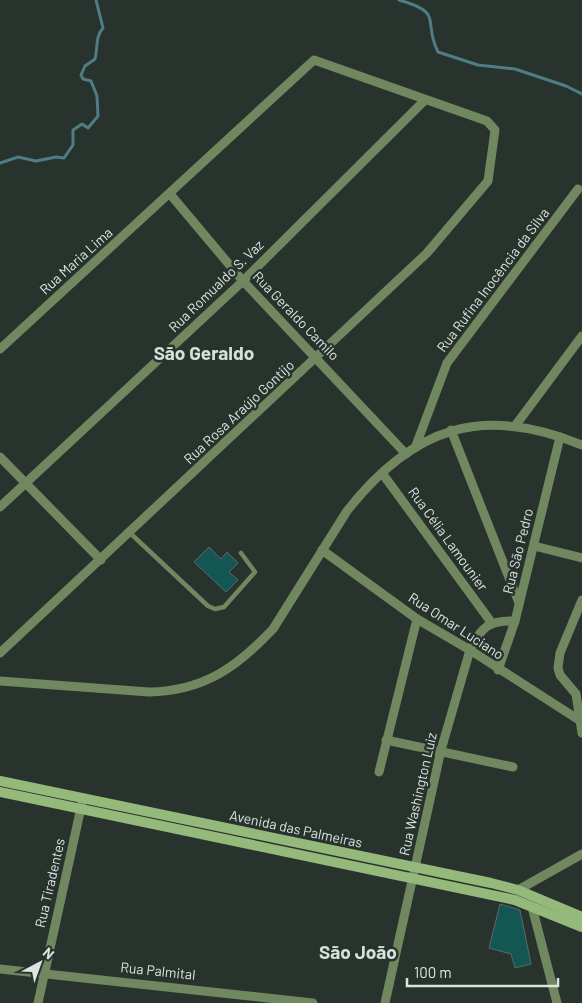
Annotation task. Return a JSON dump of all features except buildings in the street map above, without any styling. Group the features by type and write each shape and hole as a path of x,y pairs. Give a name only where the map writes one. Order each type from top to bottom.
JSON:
{"main road":[{"name":"Avenida das Palmeiras","path":"0,781 82,804"},
{"name":"Avenida das Palmeiras","path":"0,792 82,804 192,827 265,848 351,866 413,873 518,890 582,917"},
{"name":"Avenida das Palmeiras","path":"192,827 268,837 353,855 515,900 582,927"},
{"path":"265,848 268,837"},
{"path":"351,866 353,855"}],"street":[{"name":"Rua Maria Lima","path":"0,349 314,60 425,100"},
{"name":"Rua Rosa Araújo Gontijo","path":"0,653 427,253 488,181 495,130 487,121 425,100"},
{"name":"Rua Romualdo S. Vaz","path":"0,507 243,281 425,100"},
{"name":"Rua Rufina Inocência da Silva","path":"415,448 447,363 578,189"},
{"name":"Rua Geraldo Camilo","path":"170,194 243,281 406,454"},
{"path":"516,426 582,336"},
{"path":"0,681 149,692 167,692 202,683 233,665 273,628 347,511 382,472 415,448 435,436 451,430 491,424 544,431 582,445"},
{"path":"451,430 519,603"},
{"name":"Rua São Pedro","path":"498,670 519,603 560,437"},
{"path":"0,457 101,560"},
{"name":"Rua Célia Lamounier","path":"382,472 492,622"},
{"path":"534,546 582,558"},
{"name":"Rua Omar Luciano","path":"322,550 417,619 470,650 498,670 579,720"},
{"path":"582,600 560,653 558,668 560,675 576,694 582,733"},
{"path":"379,772 417,619"},
{"path":"492,622 514,621"},
{"name":"Rua Washington Luiz","path":"384,1003 441,750 470,650 476,636 492,622"},
{"path":"386,740 441,750 513,767"},
{"name":"Rua Tiradentes","path":"38,1003 82,804"},
{"path":"518,890 582,854"},
{"path":"532,907 557,1003"},
{"name":"Rua Palmital","path":"0,970 44,973 312,1003"}],"lane":[{"path":"130,532 208,606 215,609 224,607 255,572 241,553"}],"waterway":[{"path":"0,163 18,157 36,161 56,157 64,158 73,145 73,130 82,124 88,128 98,116 97,96 91,81 83,79 81,75 85,66 95,59 100,31 103,28 96,0"},
{"path":"399,0 422,9 427,14 438,52 478,65 515,69 566,86 582,94"}],"district":[{"name":"São Geraldo","path":"204,353"},
{"name":"São João","path":"358,952"}]}
